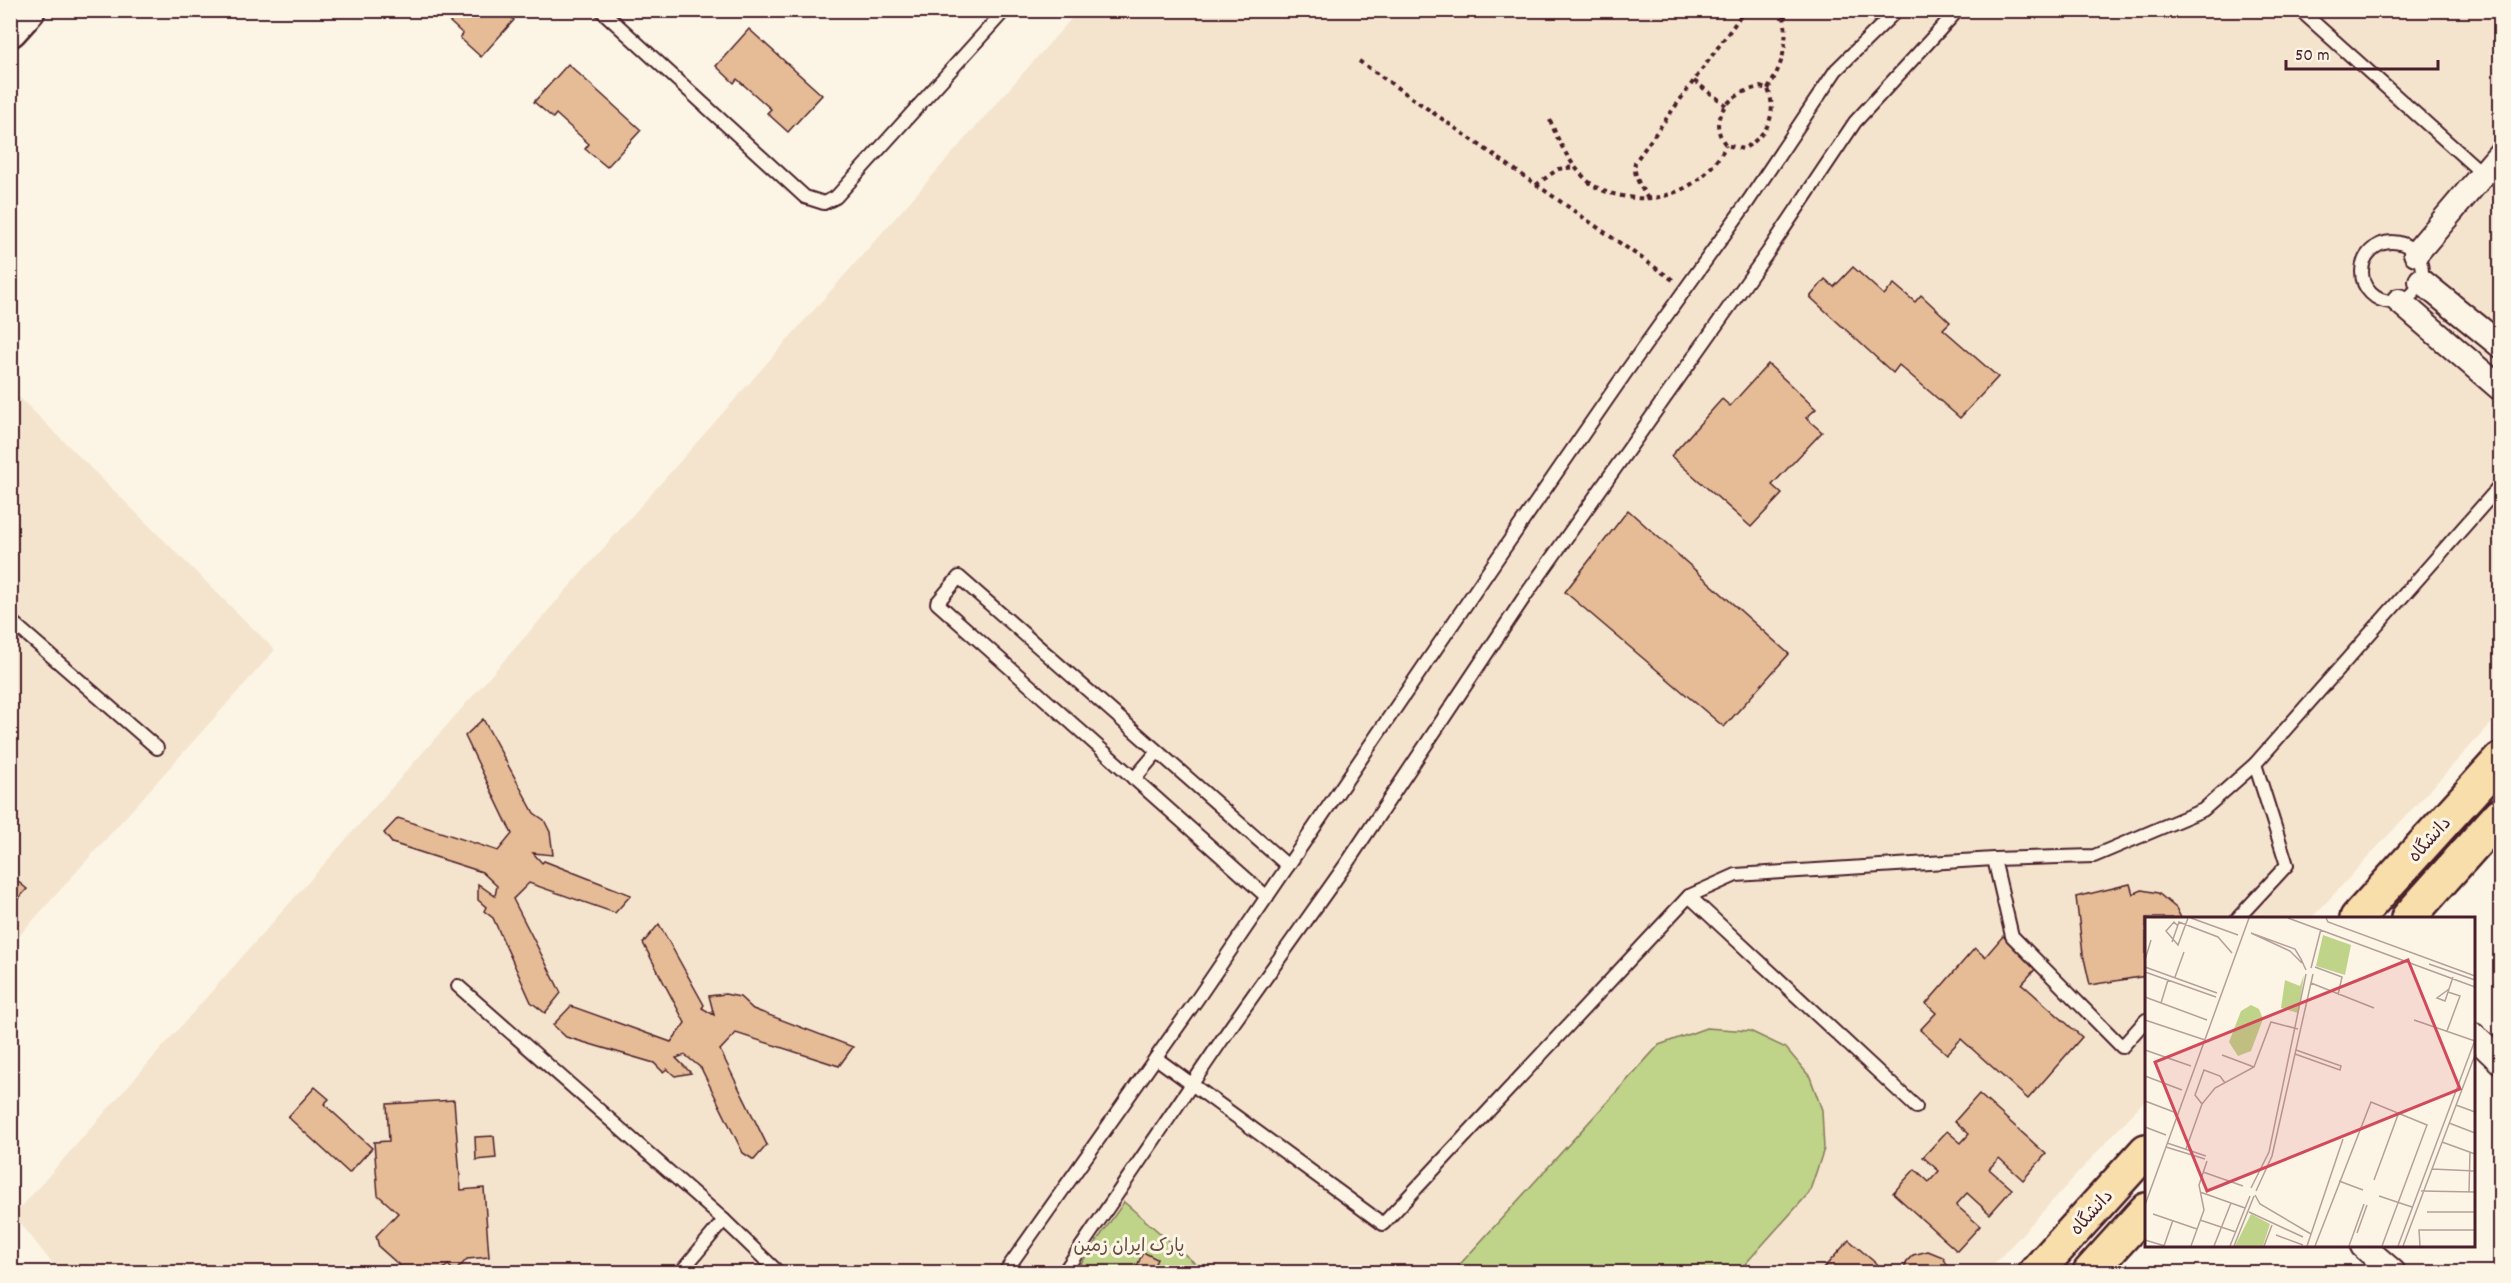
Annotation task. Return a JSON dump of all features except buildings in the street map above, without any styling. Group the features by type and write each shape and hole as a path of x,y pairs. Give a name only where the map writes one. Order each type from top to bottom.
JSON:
{"main road":[{"path":"10,30 28,10"},
{"name":"دانشگاه","path":"2358,917 2500,760"},
{"name":"دانشگاه","path":"2409,917 2500,815"},
{"name":"دانشگاه","path":"2036,1272 2145,1151"},
{"path":"2090,1272 2145,1211"}],"street":[{"path":"2416,253 2500,154"},
{"path":"2421,281 2500,345"},
{"path":"2399,301 2500,388"},
{"path":"2475,1037 2500,1061"},
{"path":"2365,1247 2393,1272"}],"lane":[{"path":"601,10 805,197 824,203 836,197 1005,10"},
{"path":"1005,1272 1156,1058 1515,532 1749,200 1836,70 1897,10"},
{"path":"1064,1272 1347,864 1525,596 1768,252 1855,122 1958,10"},
{"path":"2300,10 2483,174"},
{"path":"2389,242 2408,246 2416,253 2422,272 2421,281 2416,290 2399,301 2389,301 2371,292 2363,276 2366,257 2380,244 2389,242"},
{"path":"1156,1058 1383,1224 1689,897 1736,875 1994,859 2094,856 2203,810 2255,764 2500,486"},
{"path":"1267,897 937,603 958,577 1288,867"},
{"path":"10,620 157,748"},
{"path":"1134,779 1157,752"},
{"path":"2239,917 2287,865 2255,764"},
{"path":"1994,859 2012,936 2122,1047 2145,1021"},
{"path":"1689,897 1916,1107"},
{"path":"458,986 724,1220 778,1272"},
{"path":"681,1272 724,1220"}],"path":[{"path":"1648,199 1638,182 1634,170 1635,162 1744,10"},
{"path":"1768,89 1760,87 1745,90 1726,105 1719,123 1719,136 1726,145 1743,149 1755,142 1770,126 1772,110 1768,89 1779,70 1785,52 1787,28 1783,10"},
{"path":"1833,10 1848,14 1869,10"},
{"path":"1359,61 1685,289"},
{"path":"1694,81 1726,105"},
{"path":"1550,120 1558,141 1589,183 1604,192 1634,200 1656,199 1694,184 1719,159 1726,145"},
{"path":"1536,184 1558,168 1575,167"}],"shaded area":[{"path":"1078,11 2500,11 2500,714 2313,917 2145,917 2145,1100 1987,1272 59,1272 14,1215"},
{"path":"11,389 275,650 11,945"}],"green space":[{"path":"1706,1028 1750,1031 1786,1048 1810,1077 1822,1110 1824,1149 1809,1193 1738,1272 1453,1272 1659,1045"},
{"name":"پارک ایران زمین","path":"1124,1202 1205,1272 1075,1272"}]}
